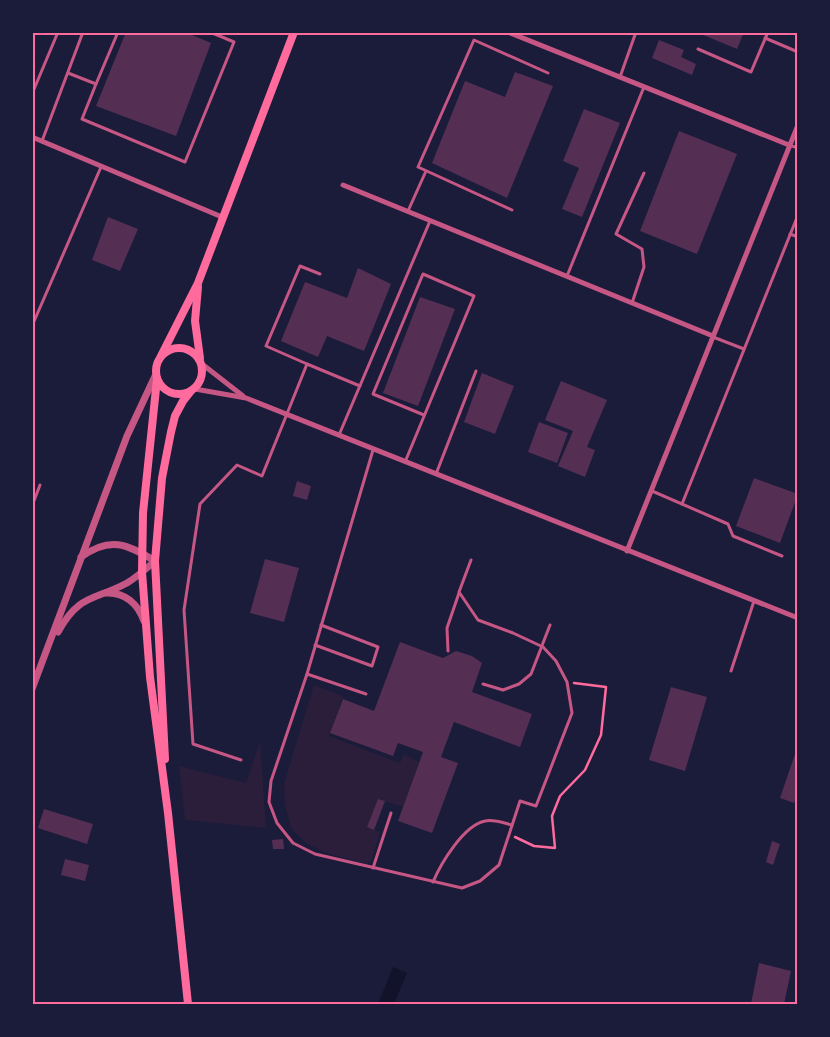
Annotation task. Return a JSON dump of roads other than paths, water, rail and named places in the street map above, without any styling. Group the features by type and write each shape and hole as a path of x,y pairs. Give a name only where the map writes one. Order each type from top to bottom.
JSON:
{"main road":[{"path":"188,1004 168,814 150,677 142,572 143,513 156,376 158,361 198,283 294,32"},
{"path":"168,814 155,561 162,478 170,432 175,416 183,401 203,374 195,321 198,283"},
{"path":"161,356 167,351 182,348 195,354 201,362"},
{"path":"156,376 165,390 172,393 185,394 193,390"}],"street":[{"path":"508,32 518,34 790,145"},
{"path":"626,551 798,125"},
{"path":"32,137 222,217"},
{"path":"343,185 713,336"},
{"path":"201,362 246,398"},
{"path":"32,689 127,436 156,376"},
{"path":"193,390 246,398 435,475 798,618"},
{"path":"48,650 73,609 98,594 117,587 142,572 155,561 131,547 118,544 93,549 80,558"},
{"path":"98,594 110,593 127,597 141,612 146,625"}],"lane":[{"path":"32,94 58,32"},
{"path":"42,141 83,32"},
{"path":"118,32 82,119 185,162 234,42 210,32"},
{"path":"620,77 636,32"},
{"path":"698,49 752,72 768,32"},
{"path":"765,38 798,52"},
{"path":"512,210 418,167 474,40 548,73"},
{"path":"68,73 96,84"},
{"path":"567,277 644,87"},
{"path":"790,145 798,148"},
{"path":"32,326 101,166"},
{"path":"408,211 426,171"},
{"path":"632,303 644,268 642,249 616,234 644,173"},
{"path":"682,504 798,215"},
{"path":"339,436 430,221"},
{"path":"790,234 798,237"},
{"path":"320,274 300,266 266,346 360,386"},
{"path":"405,462 474,296 423,274 373,394 424,416"},
{"path":"713,336 744,349"},
{"path":"241,760 194,744 184,610 200,504 237,465 262,476 307,364"},
{"path":"435,475 476,371"},
{"path":"374,450 307,674 271,781 270,802 277,823 293,843 315,854 462,888 480,881 499,865 520,801 536,806 572,714 567,682 556,661 542,647 514,633 478,620 459,592"},
{"path":"32,506 40,485"},
{"path":"651,490 728,524 733,536 782,556"},
{"path":"448,651 447,628 471,560"},
{"path":"731,671 754,601"},
{"path":"315,645 372,666 378,647 322,625"},
{"path":"483,684 503,690 519,684 531,674 550,625"},
{"path":"307,674 366,694"},
{"path":"373,868 391,813"},
{"path":"433,882 442,864 462,836 474,825 486,820 512,825"}]}
